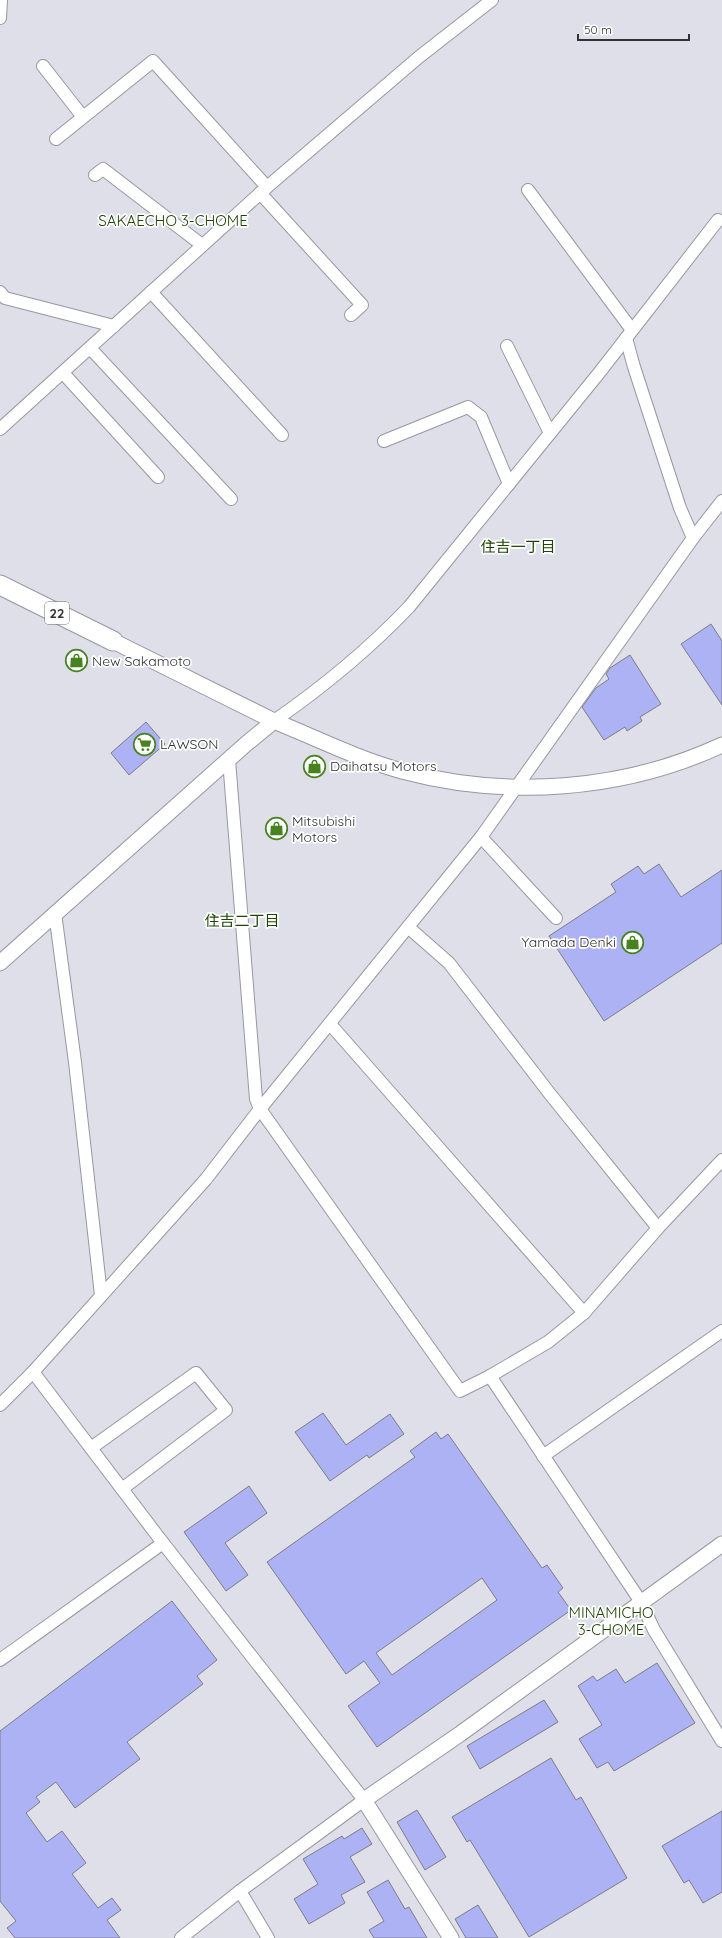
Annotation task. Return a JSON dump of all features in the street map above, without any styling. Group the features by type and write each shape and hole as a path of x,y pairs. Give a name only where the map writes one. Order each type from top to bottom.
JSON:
{"main road":[{"name":"22","path":"0,585 113,641"}],"street":[{"path":"0,18 1,0"},
{"path":"0,429 264,190 419,57 492,0"},
{"path":"56,138 152,62 362,305 351,315"},
{"path":"43,66 83,117"},
{"path":"95,175 103,169 202,245"},
{"path":"528,190 629,334 634,367 680,508 693,538"},
{"path":"0,963 274,721 319,690 384,634 409,607 509,484 718,220"},
{"path":"0,292 5,298 114,326"},
{"path":"151,292 282,434"},
{"path":"507,346 550,433"},
{"path":"90,348 231,499"},
{"path":"63,373 158,477"},
{"path":"384,441 468,407 481,417 509,484"},
{"path":"0,1405 33,1372 206,1179 260,1109 481,837 693,538 722,501"},
{"path":"113,641 274,721 344,750 401,771 440,779 533,788 583,785 681,762 722,744"},
{"path":"229,760 256,1099 260,1109 460,1391 490,1376 548,1342 584,1313 658,1228 722,1160"},
{"path":"481,837 556,918"},
{"path":"55,913 75,1062 101,1295"},
{"path":"408,927 449,963 550,1094 658,1228"},
{"path":"330,1024 584,1313"},
{"path":"543,1456 722,1331"},
{"path":"33,1372 163,1543 364,1800 451,1938"},
{"path":"91,1448 196,1373 226,1410 122,1489"},
{"path":"490,1376 641,1602 654,1630 722,1741"},
{"path":"0,1660 163,1543"},
{"path":"181,1938 240,1891 364,1800 460,1734 722,1544"},
{"path":"240,1891 268,1938"}],"building":[{"path":"711,624 722,641 722,705 681,644"},
{"path":"630,655 661,704 640,717 642,721 627,731 625,727 604,740 582,707 596,688 609,679 606,674 610,668"},
{"path":"146,722 165,744 129,775 111,753"},
{"name":"Yamada Denki","path":"659,864 681,897 722,870 722,943 604,1021 549,936 616,892 611,884 638,866 644,874"},
{"path":"323,1413 346,1445 390,1414 404,1434 369,1458 367,1455 330,1481 295,1432"},
{"path":"436,1432 441,1439 448,1434 542,1568 547,1565 563,1588 558,1592 571,1610 377,1747 348,1706 380,1683 364,1661 346,1674 267,1562 415,1457 410,1451","holes":["482,1578 497,1600 392,1675 376,1653"]},
{"path":"249,1486 267,1513 225,1543 248,1575 226,1591 184,1532"},
{"path":"172,1601 217,1660 197,1676 203,1684 127,1742 140,1759 75,1808 56,1782 36,1797 40,1802 26,1813 47,1842 62,1831 86,1863 72,1874 98,1908 112,1898 121,1910 107,1920 120,1938 15,1938 7,1928 16,1921 0,1901 0,1731"},
{"path":"657,1663 695,1723 614,1771 608,1762 597,1768 579,1739 602,1725 578,1686 593,1676 597,1681 616,1669 625,1683"},
{"path":"544,1700 558,1722 480,1769 467,1746"},
{"path":"551,1758 576,1800 581,1797 627,1878 529,1937 470,1840 467,1842 452,1817"},
{"path":"417,1810 446,1857 425,1870 397,1822"},
{"path":"722,1811 722,1892 703,1903 689,1880 684,1883 662,1846"},
{"path":"362,1828 372,1844 350,1857 365,1882 341,1895 345,1903 309,1924 294,1899 318,1884 303,1859 342,1836 344,1839"},
{"path":"388,1880 405,1909 409,1907 427,1938 374,1938 369,1930 384,1921 367,1892"},
{"path":"478,1905 498,1938 466,1938 455,1919"}],"place":[{"name":"New Sakamoto","path":"76,661"},
{"name":"LAWSON","path":"145,744"},
{"name":"Daihatsu Motors","path":"315,766"},
{"name":"Mitsubishi Motors","path":"276,829"},
{"name":"Yamada Denki","path":"632,942"}],"district":[{"name":"SAKAECHO 3-CHOME","path":"173,221"},
{"name":"住吉一丁目","path":"518,547"},
{"name":"住吉二丁目","path":"242,921"},
{"name":"MINAMICHO 3-CHOME","path":"611,1622"}]}
